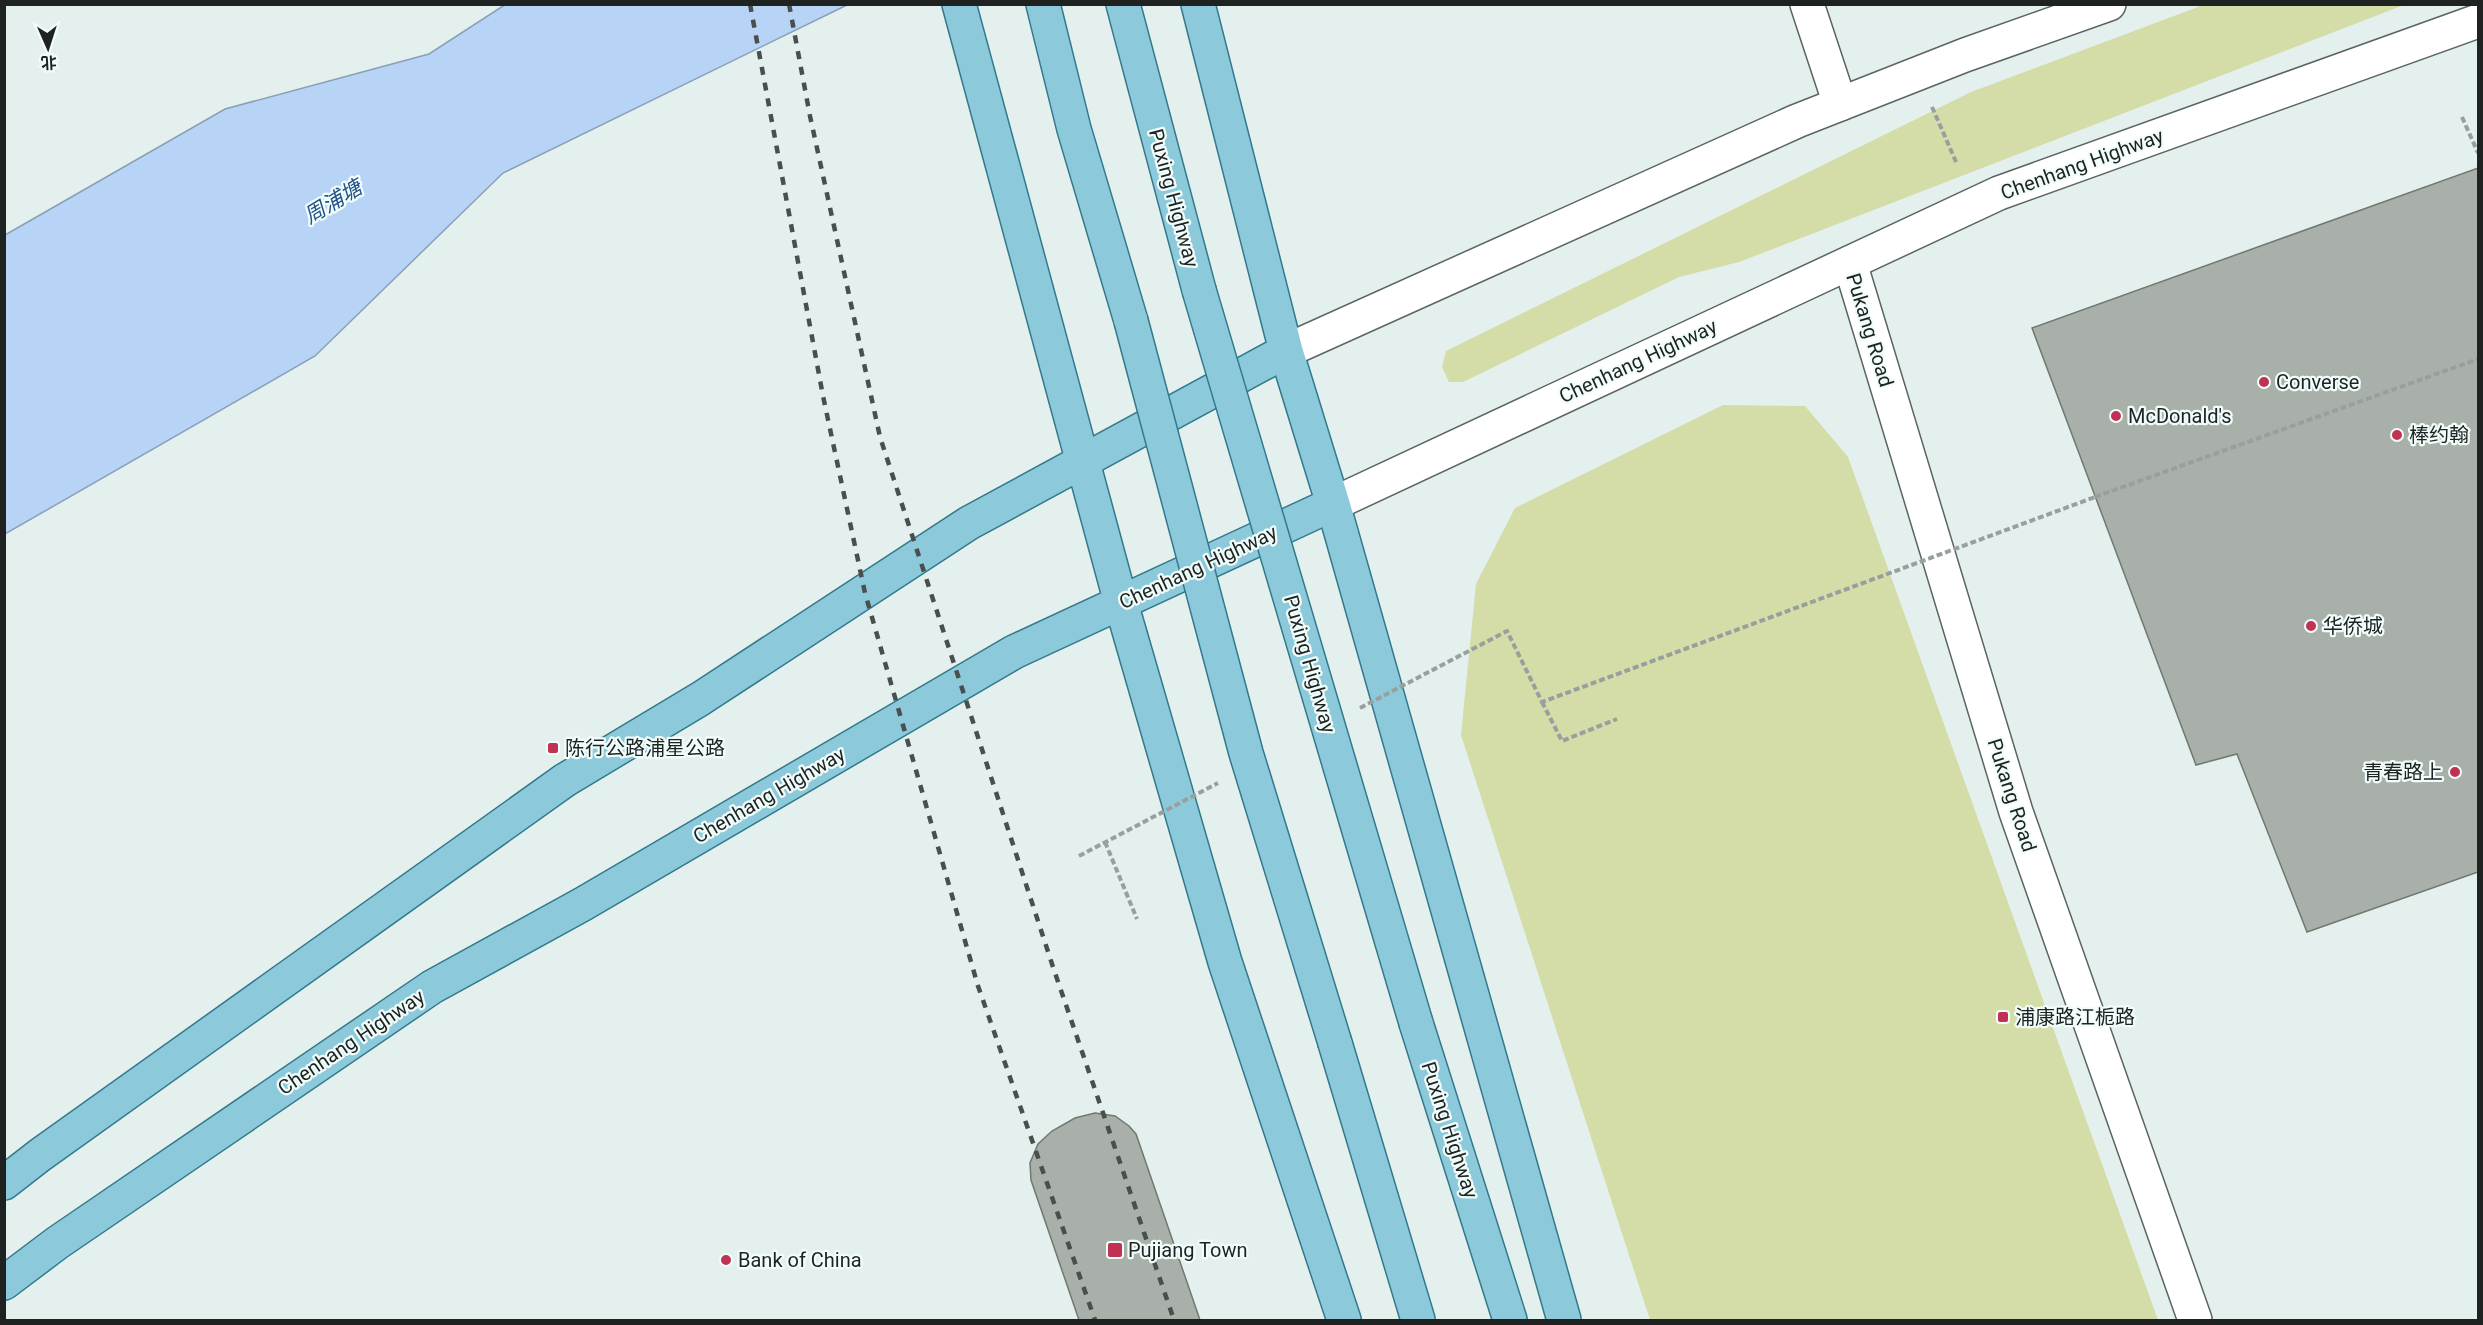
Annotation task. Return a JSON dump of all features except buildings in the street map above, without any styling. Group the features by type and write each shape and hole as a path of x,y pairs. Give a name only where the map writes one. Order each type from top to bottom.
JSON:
{"main road":[{"path":"959,4 1120,603 1226,962 1344,1320"},
{"path":"1043,4 1074,129 1131,321 1246,753 1418,1320"},
{"name":"Puxing Highway","path":"1123,4 1199,290 1416,1023 1510,1320"},
{"path":"1198,4 1286,351 1333,504 1564,1320"},
{"path":"1807,4 1840,104"},
{"path":"5,1180 565,780 700,699 969,523 1286,351 1786,126 1965,55 2109,4"},
{"name":"Chenhang Highway","path":"4,1283 57,1243 432,987 583,904 1014,652 1999,193 2478,21"},
{"name":"Pukang Road","path":"1850,263 2016,812 2195,1320"}],"path":[{"path":"1928,97 1957,164"},
{"path":"2462,117 2478,153"},
{"path":"1542,702 2095,497 2478,360"},
{"path":"1359,709 1507,631 1562,741 1617,719"},
{"path":"1079,856 1221,781"},
{"path":"1105,842 1137,919"}],"green space":[{"path":"2206,4 2404,5 1739,262 1679,277 1463,382 1449,382 1442,367 1446,351 1971,92"},
{"path":"1723,405 1805,406 1848,457 2158,1320 1650,1320 1461,735 1476,584 1515,508"}],"water":[{"name":"周浦塘","path":"506,4 847,5 503,173 315,356 5,534 5,235 225,109 429,54"}],"railway":[{"path":"750,4 823,396 865,593 978,986 1095,1320"},
{"path":"789,4 810,116 880,437 1054,970 1174,1320"}],"place":[{"name":"Converse","path":"2264,382"},
{"name":"McDonald's","path":"2116,416"},
{"name":"棒约翰","path":"2397,435"},
{"name":"华侨城","path":"2311,626"},
{"name":"陈行公路浦星公路","path":"553,748"},
{"name":"青春路上","path":"2455,772"},
{"name":"浦康路江栀路","path":"2003,1017"},
{"name":"Pujiang Town","path":"1115,1250"},
{"name":"Bank of China","path":"726,1260"}]}
